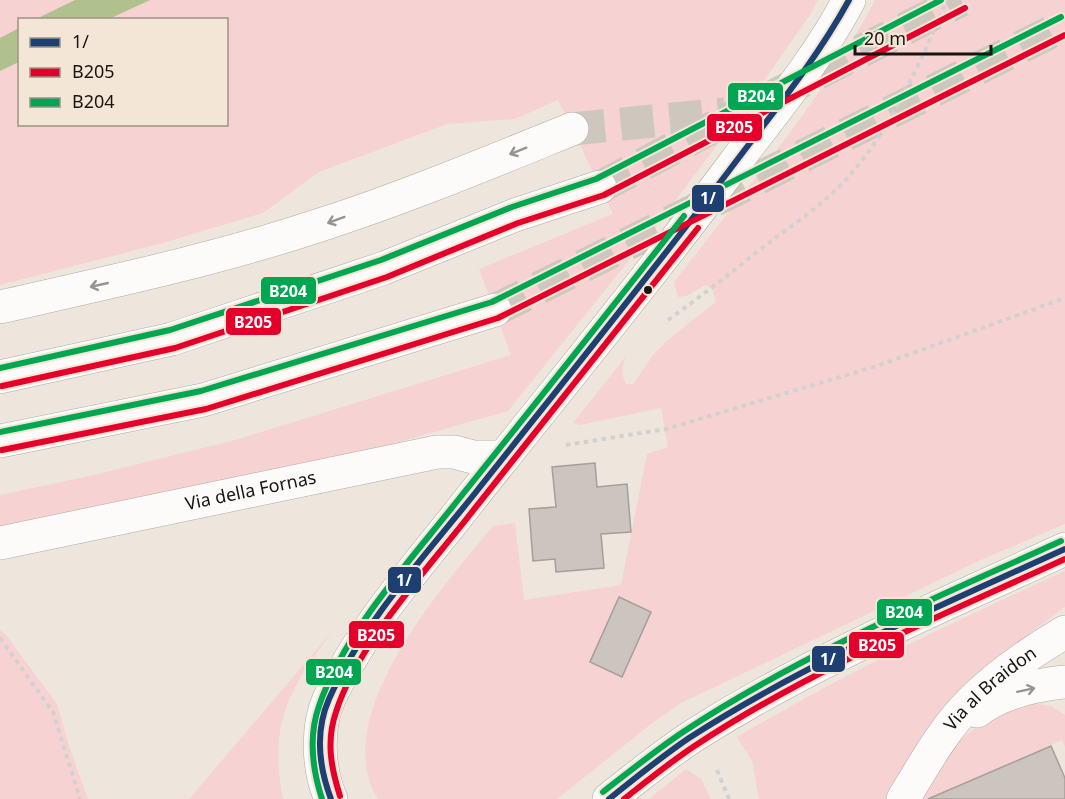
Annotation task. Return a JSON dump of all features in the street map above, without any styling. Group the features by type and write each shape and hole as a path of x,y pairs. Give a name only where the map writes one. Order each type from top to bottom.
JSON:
{"main road":[{"path":"331,799 321,765 321,736 328,701 369,632 504,457 677,241 810,63 849,0"},
{"path":"0,307 156,272 317,226 572,129"},
{"path":"0,376 172,339 384,268 516,215 600,187"},
{"path":"0,441 203,400 495,310"},
{"name":"Via della Fornas","path":"0,543 437,452 454,452 473,458 504,457"},
{"path":"609,799 676,747 702,730 822,662 1065,549"},
{"name":"Via al Braidon","path":"903,799 952,723 969,703 1033,650 1065,632"},
{"name":"Via al Braidon","path":"929,759 961,724 985,705 1010,693 1065,682"}],"path":[{"path":"712,289 814,210 849,177 883,130 933,34 947,0"},
{"path":"564,446 666,429 877,366 1065,298"},
{"path":"0,638 53,712 80,799"}],"shaded area":[{"path":"0,0 818,0 810,15 742,112 650,234 508,411 381,447 93,517 0,533 0,495 94,475 239,439 511,355 479,269 613,214 558,100 515,119 447,124 319,172 263,213 163,243 0,285"},
{"path":"75,0 150,0 111,18 38,18"},
{"path":"875,0 1065,0 1065,524 981,560 681,703 557,799 378,799 366,766 367,730 379,692 398,654 421,617 493,526 515,523 524,600 621,585 647,454 668,447 661,408 580,425 573,423 627,355 622,373 626,384 633,384 653,355 670,338 716,302 712,289 706,285 686,296 678,297 674,282 769,161 823,86","holes":["619,598 651,612 621,676 590,662"]},
{"path":"18,29 18,62 0,71 0,38"},
{"path":"1065,571 1065,607 1026,636 974,682 887,799 759,799 752,761 737,737 899,649"},
{"path":"335,628 306,669 287,707 278,748 283,799 189,799"},
{"path":"0,630 57,704 88,799 0,799"},
{"path":"1029,703 1051,706 1065,715 1065,747 1062,740 961,785 967,799 916,799 947,750 988,718"},
{"path":"686,769 701,779 711,799 649,799"}],"building":[{"path":"595,463 597,487 627,484 631,532 601,534 604,568 556,572 555,559 533,561 529,509 556,507 552,467"},
{"path":"619,597 651,612 622,677 590,662"},
{"path":"1051,746 1065,778 1065,799 928,799"}],"tunnel":[{"path":"600,187 961,0"},
{"path":"495,310 1065,25"},
{"path":"572,129 725,114"}],"transit line":[{"name":"1/","path":"331,799 321,762 322,724 329,699 359,643 396,591 635,292 776,109 822,45 849,0"},
{"name":"B204","path":"0,368 170,330 381,260 512,207 596,179 941,0"},
{"name":"B205","path":"2,386 175,348 387,277 518,223 604,195 965,8"},
{"name":"B204","path":"0,432 201,391 492,302 1061,17"},
{"name":"B205","path":"2,450 206,409 498,318 1065,35"},
{"name":"B204","path":"322,799 314,764 313,729 330,678 361,624 684,216"},
{"name":"B205","path":"340,796 332,765 331,733 336,712 359,661 413,585 698,228"},
{"name":"B204","path":"603,792 683,732 774,677 917,606 1061,541"},
{"name":"1/","path":"609,799 658,760 734,710 826,660 1065,549"},
{"name":"B205","path":"624,799 693,747 782,693 875,646 1065,559"}]}
